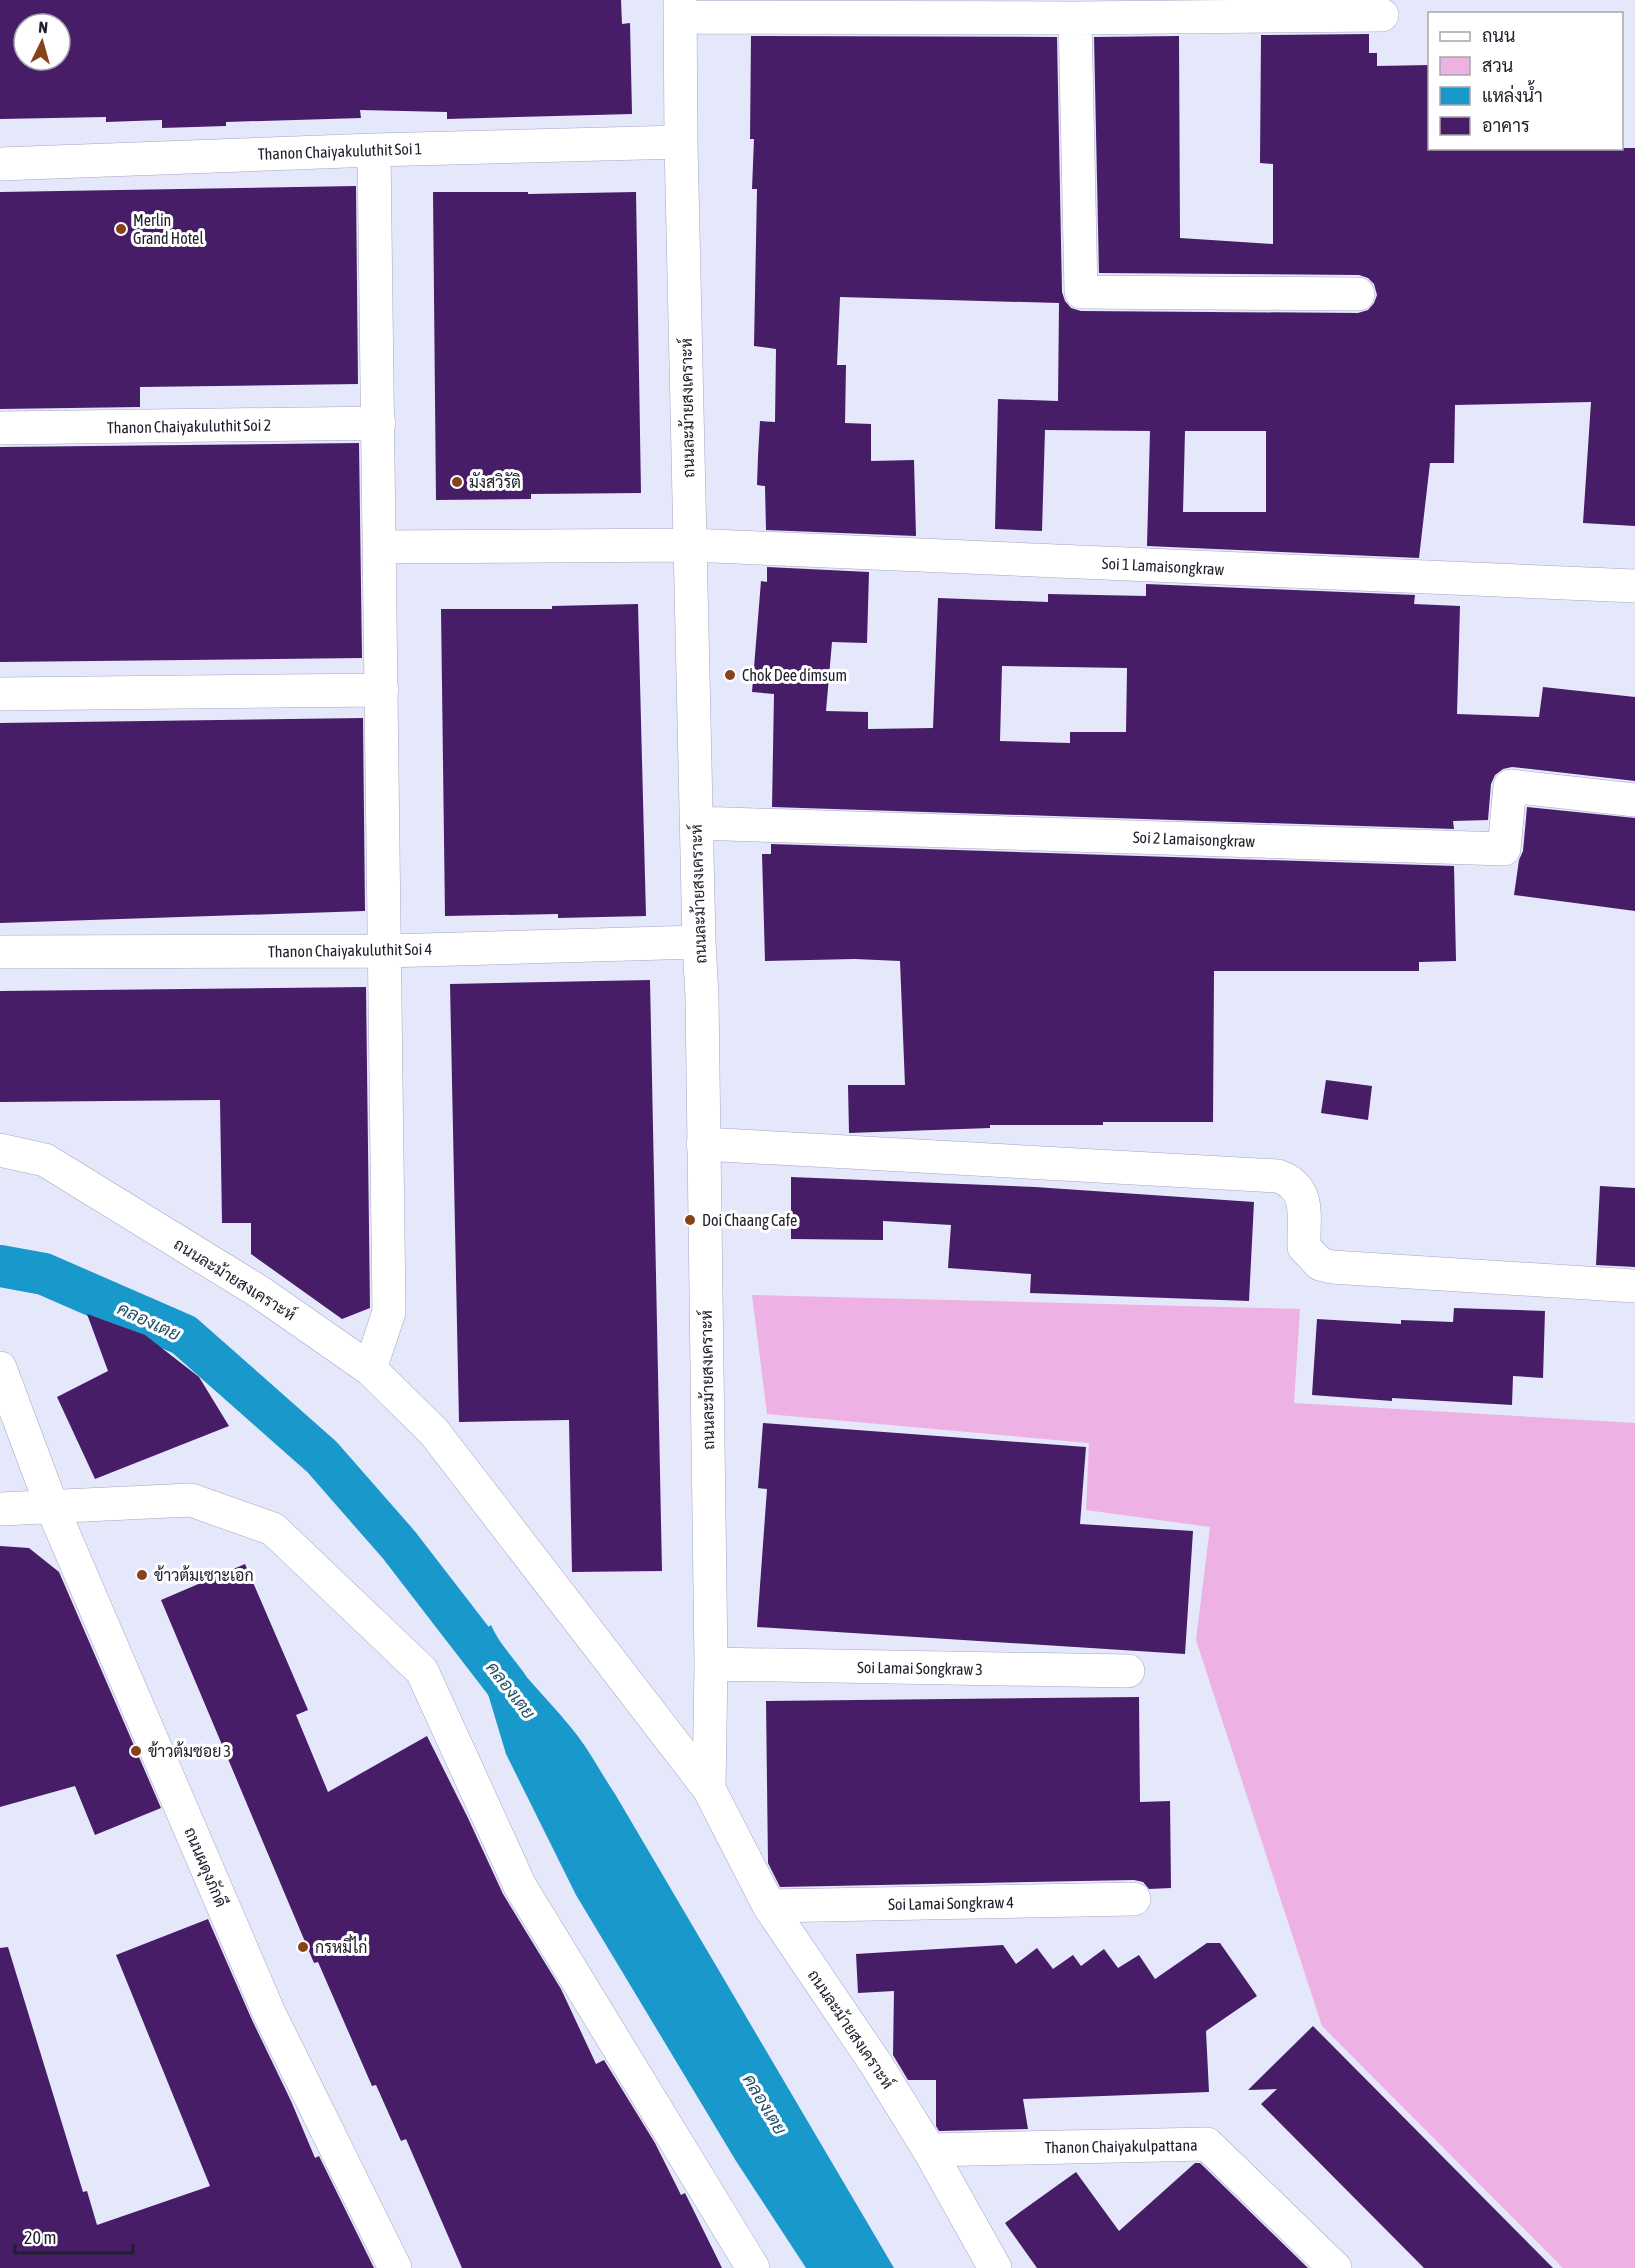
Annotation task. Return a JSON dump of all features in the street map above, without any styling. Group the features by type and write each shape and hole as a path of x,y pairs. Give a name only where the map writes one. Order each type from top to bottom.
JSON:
{"street":[{"path":"680,9 1075,18 1382,15"},
{"name":"ถนนละม้ายสงเคราะห์","path":"680,9 696,823 702,997 711,1664 709,1789"},
{"path":"1075,18 1082,292 1358,294"},
{"name":"Thanon Chaiyakuluthit Soi 1","path":"0,164 374,150 681,142"},
{"path":"370,1369 389,1312 374,150"},
{"name":"Thanon Chaiyakuluthit Soi 2","path":"0,428 379,423"},
{"name":"Soi 1 Lamaisongkraw","path":"379,547 690,545 1635,586"},
{"path":"0,694 382,690"},
{"name":"Soi 2 Lamaisongkraw","path":"696,823 1504,849 1510,786 1635,800"},
{"name":"Thanon Chaiyakuluthit Soi 4","path":"0,952 386,951 699,942"},
{"path":"703,1144 1278,1176 1291,1180 1303,1197 1304,1247 1320,1264 1332,1267 1635,1287"},
{"name":"ถนนละม้ายสงเคราะห์","path":"0,1150 45,1160 258,1291 370,1369 434,1432 709,1789 769,1906 876,2064 929,2150 995,2268"},
{"name":"ถนนผดุงภักดี","path":"0,1368 52,1507 269,2013 394,2268"},
{"path":"0,1509 191,1500 273,1529 422,1671 520,1886 753,2268"},
{"name":"Soi Lamai Songkraw 3","path":"711,1664 1128,1671"},
{"name":"Soi Lamai Songkraw 4","path":"769,1906 1134,1899"},
{"name":"Thanon Chaiyakulpattana","path":"929,2150 1207,2144 1335,2268"}],"green space":[{"path":"752,1295 1300,1309 1294,1403 1635,1423 1635,2268 1563,2268 1322,2026 1196,1640 1210,1527 1086,1510 1089,1443 767,1414"}],"water":[{"path":"491,1625 509,1655 566,1721 592,1757 894,2268 806,2268 736,2161 576,1895 506,1754 485,1684 460,1648"}],"building":[{"path":"0,0 621,0 622,24 630,23 632,114 447,119 447,112 360,110 361,118 226,122 226,126 162,128 162,120 106,122 106,117 0,119"},
{"path":"1369,34 1369,53 1377,53 1377,66 1428,65 1428,150 1623,150 1623,148 1635,148 1635,526 1583,523 1591,402 1455,405 1454,463 1430,463 1419,558 1147,546 1150,431 1045,430 1042,531 995,529 998,399 1058,401 1059,303 840,297 837,365 846,365 845,423 871,424 871,461 914,460 916,536 766,530 765,486 757,485 758,456 760,421 775,422 776,349 754,346 757,189 752,189 754,139 750,139 751,36 1057,37 1062,292 1071,308 1081,311 1358,313 1368,310 1377,295 1374,284 1368,278 1359,275 1099,273 1094,37 1179,36 1180,238 1273,244 1273,164 1260,163 1261,35","holes":["1185,431 1266,431 1266,512 1183,512"]},
{"path":"356,186 358,384 140,387 140,407 0,409 0,192"},
{"path":"433,192 528,192 528,194 636,192 641,493 531,494 531,499 436,500"},
{"path":"359,443 362,658 0,662 0,447"},
{"path":"767,567 869,572 867,643 832,642 826,711 868,712 868,729 933,728 938,598 1048,602 1048,594 1146,596 1146,584 1415,595 1414,604 1460,606 1457,714 1539,717 1543,687 1635,697 1635,781 1512,767 1503,769 1495,775 1491,784 1488,820 1453,821 1454,829 772,807 774,694 752,692 761,581 767,582","holes":["1002,666 1127,668 1126,732 1070,732 1070,743 1000,741"]},
{"path":"638,604 646,916 558,918 558,914 445,916 441,609 552,609 552,606"},
{"path":"363,718 365,911 0,923 0,723"},
{"path":"1527,807 1635,818 1635,911 1514,895 1519,860 1523,851"},
{"path":"771,844 1454,866 1456,961 1419,962 1419,971 1214,971 1213,1122 990,1125 990,1128 849,1133 848,1085 905,1085 900,961 855,959 765,961 762,854 771,854"},
{"path":"650,980 662,1571 572,1572 569,1420 459,1422 450,984"},
{"path":"366,987 370,1308 342,1319 251,1254 251,1223 222,1223 220,1100 0,1102 0,991"},
{"path":"1326,1080 1372,1086 1368,1120 1321,1113"},
{"path":"791,1177 1035,1187 1254,1202 1249,1301 1030,1293 1031,1274 948,1268 951,1225 883,1221 883,1240 791,1239"},
{"path":"1600,1186 1635,1188 1635,1267 1596,1265"},
{"path":"1454,1308 1545,1311 1543,1378 1513,1376 1512,1405 1392,1398 1392,1401 1312,1395 1317,1319 1401,1324 1401,1320 1453,1322"},
{"path":"87,1314 145,1335 199,1377 229,1426 95,1479 57,1397 108,1371"},
{"path":"763,1423 1086,1447 1080,1524 1193,1531 1185,1654 757,1627 767,1489 758,1488"},
{"path":"0,1546 29,1548 59,1572 161,1808 95,1835 75,1786 0,1807"},
{"path":"245,1564 308,1710 296,1715 328,1792 427,1736 503,1894 561,1989 596,2064 604,2060 655,2143 681,2195 685,2193 722,2268 462,2268 406,2139 401,2141 376,2085 372,2086 318,1962 314,1963 161,1600"},
{"path":"1139,1697 1140,1802 1170,1801 1171,1888 1149,1889 1143,1882 1134,1880 780,1887 768,1863 766,1701"},
{"path":"208,1919 315,2158 319,2156 374,2268 0,2268 0,1948 8,1947 83,2192 87,2191 97,2225 210,2186 116,1955"},
{"path":"1207,1943 1220,1943 1257,1996 1206,2031 1209,2092 1023,2099 1028,2129 939,2131 936,2126 936,2080 908,2080 893,2055 894,1991 858,1993 856,1954 1003,1945 1016,1964 1037,1948 1053,1969 1073,1955 1081,1966 1104,1949 1118,1968 1139,1955 1155,1979"},
{"path":"1313,2026 1553,2268 1424,2268 1261,2104 1277,2089 1248,2090"},
{"path":"1195,2163 1200,2163 1308,2268 1037,2268 1005,2223 1076,2172 1119,2231"}],"waterway":[{"name":"คลองเตย","path":"0,1266 44,1274 184,1335 322,1457 399,1545 507,1685"}],"place":[{"name":"Merlin Grand Hotel","path":"121,229"},
{"name":"มังสวิรัติ","path":"457,482"},
{"name":"Chok Dee dimsum","path":"730,675"},
{"name":"Doi Chaang Cafe","path":"690,1220"},
{"name":"ข้าวต้มเซาะเอก","path":"142,1575"},
{"name":"ข้าวต้มซอย 3","path":"136,1751"},
{"name":"กรหมี่ไก่","path":"303,1947"}]}
